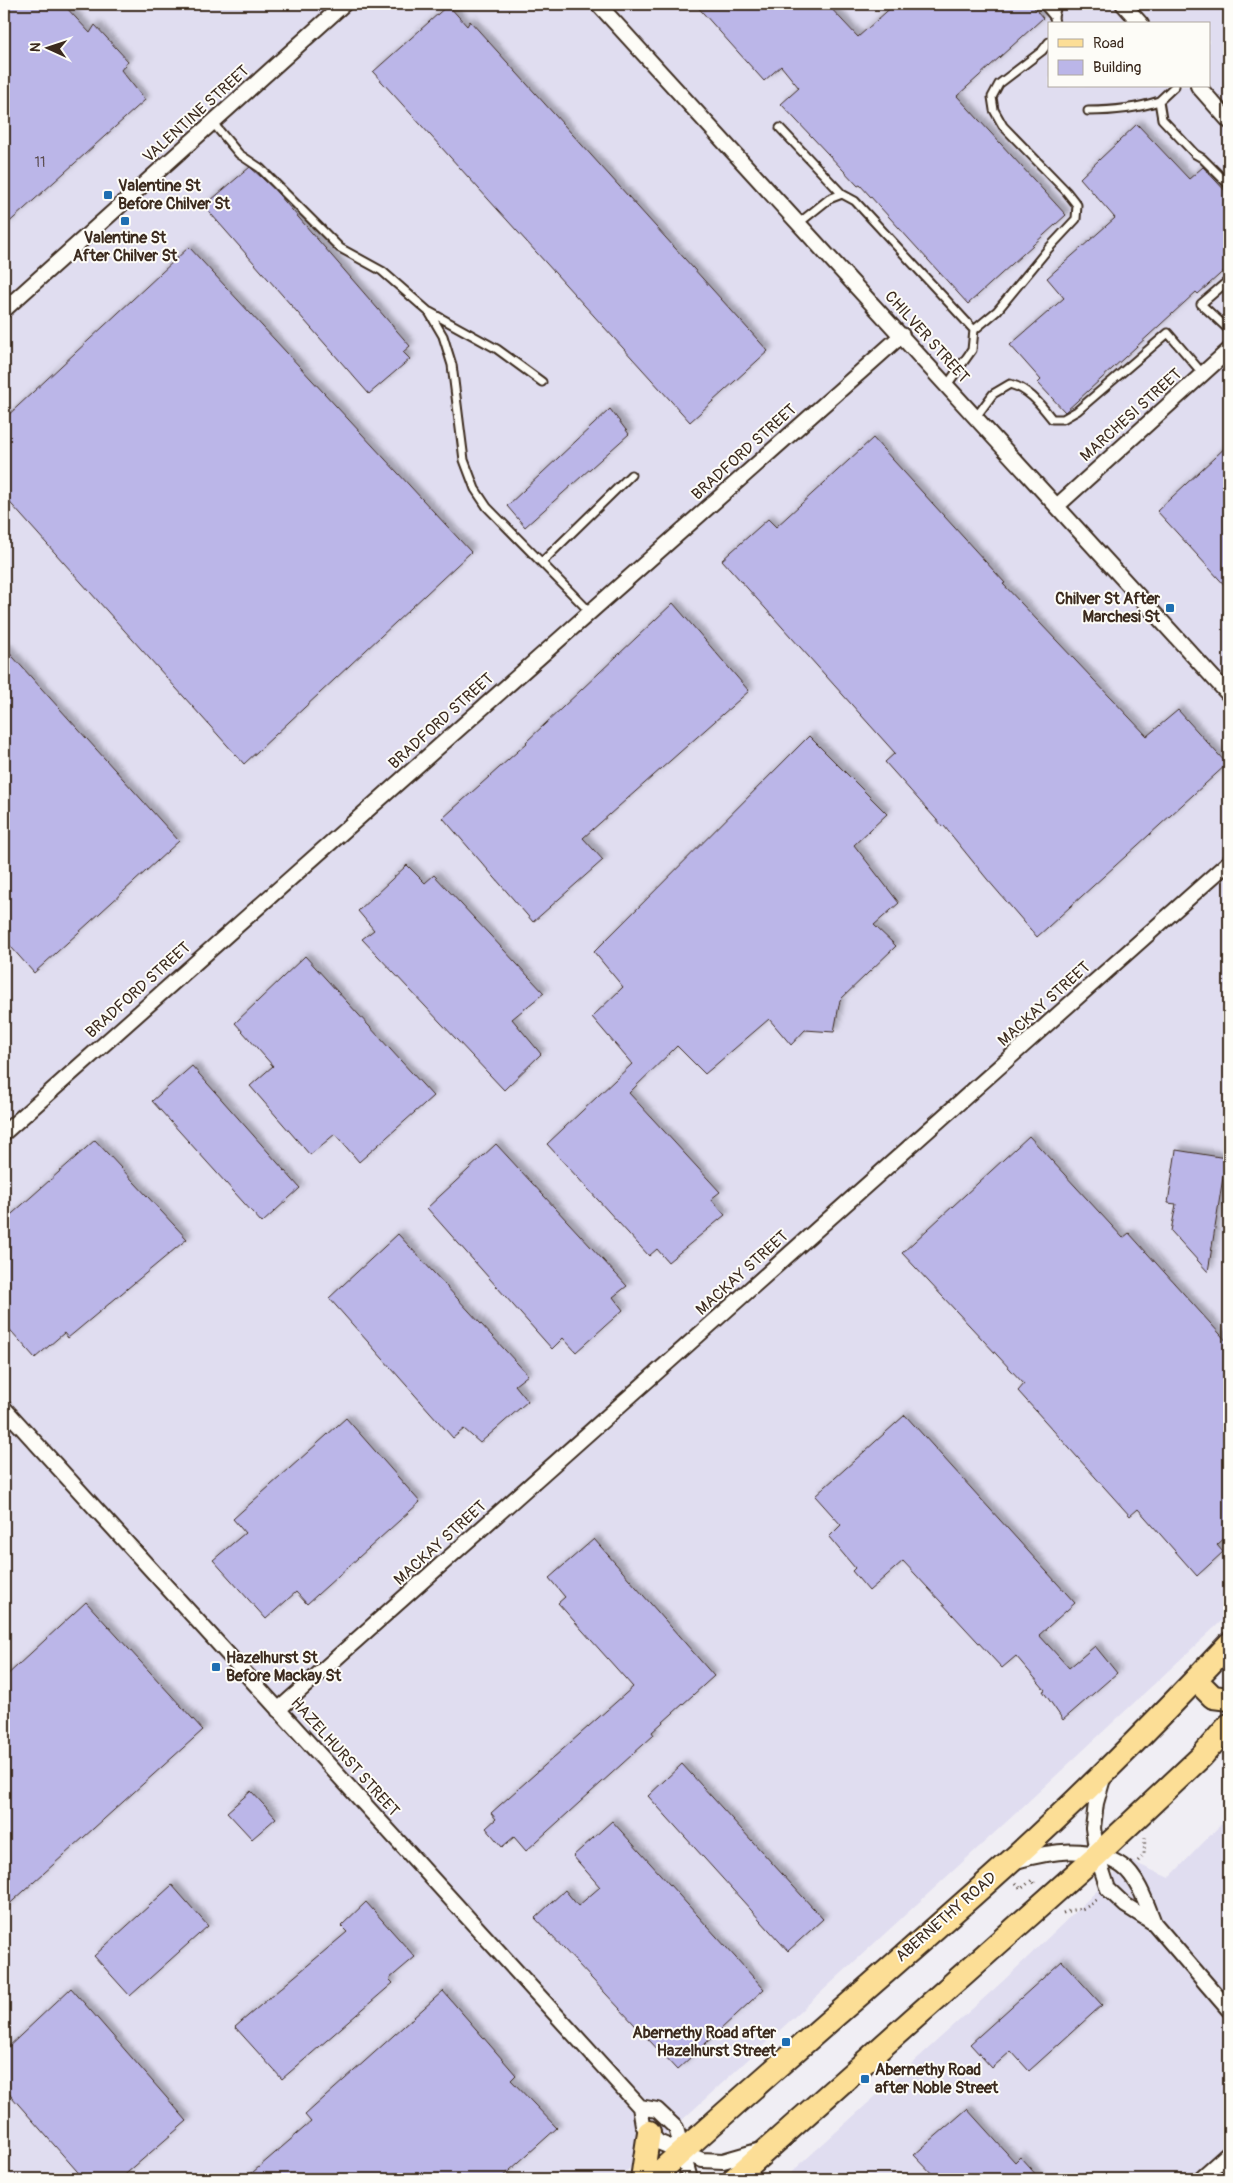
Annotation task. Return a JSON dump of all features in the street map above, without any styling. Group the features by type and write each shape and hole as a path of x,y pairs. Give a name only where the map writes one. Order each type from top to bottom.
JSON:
{"main road":[{"name":"ABERNETHY ROAD","path":"652,2179 870,1983 1006,1866 1160,1718 1229,1644"},
{"path":"1196,1680 1213,1697 1229,1699"},
{"path":"734,2179 1055,1906 1097,1855 1202,1756 1229,1725"},
{"path":"642,2179 650,2132"}],"street":[{"name":"VALENTINE STREET","path":"4,310 344,4"},
{"name":"CHILVER STREET","path":"598,4 902,334 1229,695"},
{"path":"1123,4 1139,22"},
{"path":"1200,88 1229,121"},
{"name":"BRADFORD STREET","path":"4,1133 902,334"},
{"name":"MARCHESI STREET","path":"1057,506 1229,350"},
{"name":"MACKAY STREET","path":"278,1710 1229,862"},
{"name":"HAZELHURST STREET","path":"4,1408 640,2107 643,2125 658,2142 702,2160 712,2162 771,2147"},
{"path":"1105,1770 1096,1803 1093,1828 1097,1855 1108,1889 1125,1905 1154,1923 1229,2010"},
{"path":"1006,1866 1043,1853 1068,1850 1097,1855 1122,1866 1140,1888 1154,1923"},
{"name":"HAZELHURST STREET","path":"640,2107 656,2110 676,2128 690,2179"},
{"path":"1200,2179 1229,2153"}],"lane":[{"path":"1043,4 1055,20"},
{"path":"1055,20 1057,4"},
{"path":"947,385 972,350 974,330 997,311 1048,249 1076,219 1077,205 1066,191 1003,126 994,110 992,97 999,84 1042,51 1048,43"},
{"path":"1088,111 1116,111 1144,106 1159,100 1173,88"},
{"path":"1159,100 1162,120 1229,185"},
{"path":"212,122 239,154 250,161 340,248 382,271 430,312 497,349 542,382"},
{"path":"780,128 842,194 855,201 974,330"},
{"path":"800,223 829,199 842,194"},
{"path":"1229,280 1201,304 1229,330"},
{"path":"430,312 443,336 452,365 464,460 475,489 488,506 590,612"},
{"path":"976,417 993,394 1010,384 1021,387 1038,402 1052,419 1063,419 1076,411 1168,333 1203,374"},
{"path":"542,562 631,475"}],"path":[{"path":"1006,1866 1021,1889 1032,1880 1055,1906"}],"shaded area":[{"path":"4,4 1229,4 1229,1614 618,2179 4,2179"},
{"path":"1229,1816 1229,2179 784,2179 1003,1981 1129,1860 1169,1878"}],"building":[{"path":"4,4 63,4 90,33 95,25 128,61 121,70 145,100 4,227"},
{"path":"695,4 827,4 858,37 895,4 1031,4 1043,18 957,96 1066,215 968,304 860,185 858,186 781,104 799,88 781,66 764,81"},
{"path":"448,5 467,26 470,21 768,351 690,422 373,72"},
{"path":"1137,124 1189,179 1203,167 1229,195 1229,266 1198,294 1196,292 1065,412 1038,383 1041,380 1010,345 1064,298 1047,278 1115,218 1080,178"},
{"path":"250,167 273,188 410,346 403,352 410,359 369,394 204,206"},
{"path":"189,247 471,552 244,764 4,496 4,419"},
{"path":"610,409 629,434 525,527 507,506"},
{"path":"873,438 1005,583 1003,584 1147,736 1178,710 1227,764 1037,937 944,826 885,762 895,753 722,560 768,519 776,527"},
{"path":"1229,444 1229,590 1157,511"},
{"path":"673,603 749,691 583,838 603,860 533,922 443,818 527,743"},
{"path":"4,647 179,841 34,973 4,939"},
{"path":"809,736 887,814 854,845 899,903 874,925 896,946 840,1000 834,1032 805,1030 791,1045 769,1019 705,1074 677,1046 629,1093 720,1192 711,1199 725,1215 668,1262 657,1249 649,1256 547,1144 632,1064 592,1017 623,987 594,952"},
{"path":"407,865 425,883 434,875 544,993 512,1019 541,1054 504,1090 362,939 374,930 358,911"},
{"path":"305,956 433,1096 359,1162 335,1134 310,1155 250,1086 273,1066 235,1023"},
{"path":"192,1066 300,1188 262,1223 152,1101"},
{"path":"1029,1136 1123,1238 1129,1233 1229,1344 1229,1534 1217,1545 1223,1552 1197,1576 1138,1509 1130,1516 1018,1391 1024,1384 902,1253"},
{"path":"95,1140 187,1239 68,1338 64,1333 35,1358 4,1323 4,1221"},
{"path":"496,1144 627,1286 613,1297 623,1310 576,1352 563,1338 552,1349 427,1208"},
{"path":"1176,1150 1226,1158 1208,1272 1171,1231 1176,1204 1168,1203"},
{"path":"398,1234 528,1375 515,1385 528,1401 480,1443 464,1429 453,1438 329,1298"},
{"path":"905,1415 1075,1603 1039,1635 1069,1668 1095,1646 1117,1673 1063,1720 1043,1691 1045,1690 1016,1656 1002,1668 903,1561 869,1591 852,1571 855,1568 829,1537 841,1525 815,1496"},
{"path":"346,1418 420,1502 307,1604 296,1592 266,1619 213,1560 245,1533 233,1519"},
{"path":"594,1539 714,1676 652,1732 654,1735 526,1851 514,1837 502,1847 486,1828 496,1819 491,1813 633,1687 558,1603 565,1597 549,1578"},
{"path":"86,1602 203,1730 4,1909 4,1678"},
{"path":"682,1764 823,1919 788,1951 648,1796"},
{"path":"251,1791 276,1818 252,1839 227,1812"},
{"path":"612,1821 764,1989 677,2070 535,1918 565,1890 578,1906 600,1887 573,1856"},
{"path":"172,1885 208,1926 130,1996 94,1956"},
{"path":"366,1902 415,1957 389,1979 393,1983 282,2079 235,2027 347,1932 341,1926"},
{"path":"1062,1961 1102,2005 1029,2071 1011,2051 992,2068 970,2044"},
{"path":"71,1988 187,2121 120,2179 84,2179 4,2088 4,2051"},
{"path":"443,1991 516,2075 511,2080 557,2128 500,2179 245,2179 311,2122 305,2115"},
{"path":"967,2109 1015,2162 1020,2157 1040,2179 937,2179 914,2155"}],"place":[{"name":"Valentine St Before Chilver St","path":"108,195"},
{"name":"Valentine St After Chilver St","path":"125,221"},
{"name":"Chilver St After Marchesi St","path":"1170,608"},
{"name":"Hazelhurst St Before Mackay St","path":"216,1667"},
{"name":"Abernethy Road after Hazelhurst Street","path":"786,2042"},
{"name":"Abernethy Road after Noble Street","path":"865,2079"}]}
